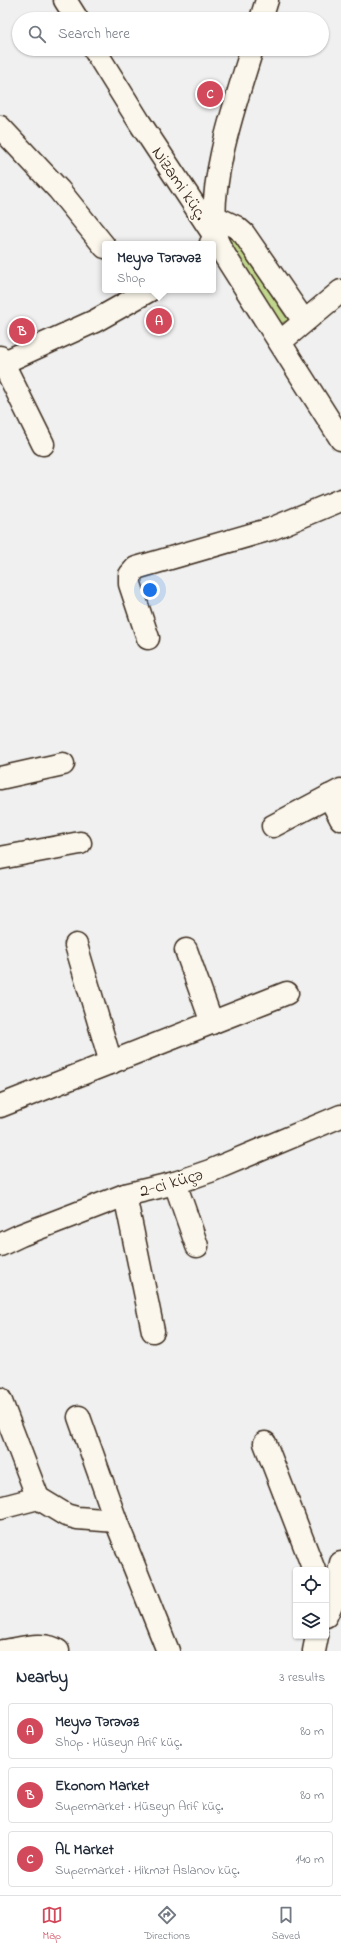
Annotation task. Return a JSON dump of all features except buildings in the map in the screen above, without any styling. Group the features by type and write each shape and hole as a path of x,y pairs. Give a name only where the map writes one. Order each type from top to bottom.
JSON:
{"street":[{"path":"65,0 72,12"},
{"path":"263,12 267,0"},
{"name":"Nizami küç.","path":"98,56 140,123 214,233 225,256 341,439"},
{"path":"250,56 226,140 216,191 214,233 236,227 244,234 304,321"},
{"path":"0,127 59,190 102,243"},
{"path":"280,342 341,291"},
{"path":"43,444 1,361 95,321 141,293"},
{"path":"148,638 130,584 130,575 136,568 271,529 341,500"},
{"path":"0,778 63,764"},
{"path":"273,826 335,793 341,819"},
{"path":"0,858 80,843"},
{"path":"76,945 111,1063"},
{"path":"186,950 212,1023"},
{"path":"0,1106 288,994"},
{"name":"2-ci küçə","path":"0,1245 21,1235 125,1195 174,1183 210,1171 341,1116"},
{"path":"174,1183 197,1246"},
{"path":"125,1195 153,1331"},
{"path":"0,1399 38,1498 66,1514 77,1518 116,1521"},
{"path":"79,1417 116,1521 168,1651"},
{"path":"265,1443 313,1567"},
{"path":"0,1508 38,1498"},
{"path":"329,1606 334,1598 341,1563"},
{"path":"314,1651 316,1639"},
{"path":"4,1651 43,1646 54,1647 58,1651"}],"green space":[{"path":"232,237 288,320 280,324 226,241"}],"place":[{"name":"AL Market","path":"210,94"},
{"name":"Meyvə Tərəvəz","path":"159,321"},
{"name":"Ekonom Market","path":"22,331"}]}
